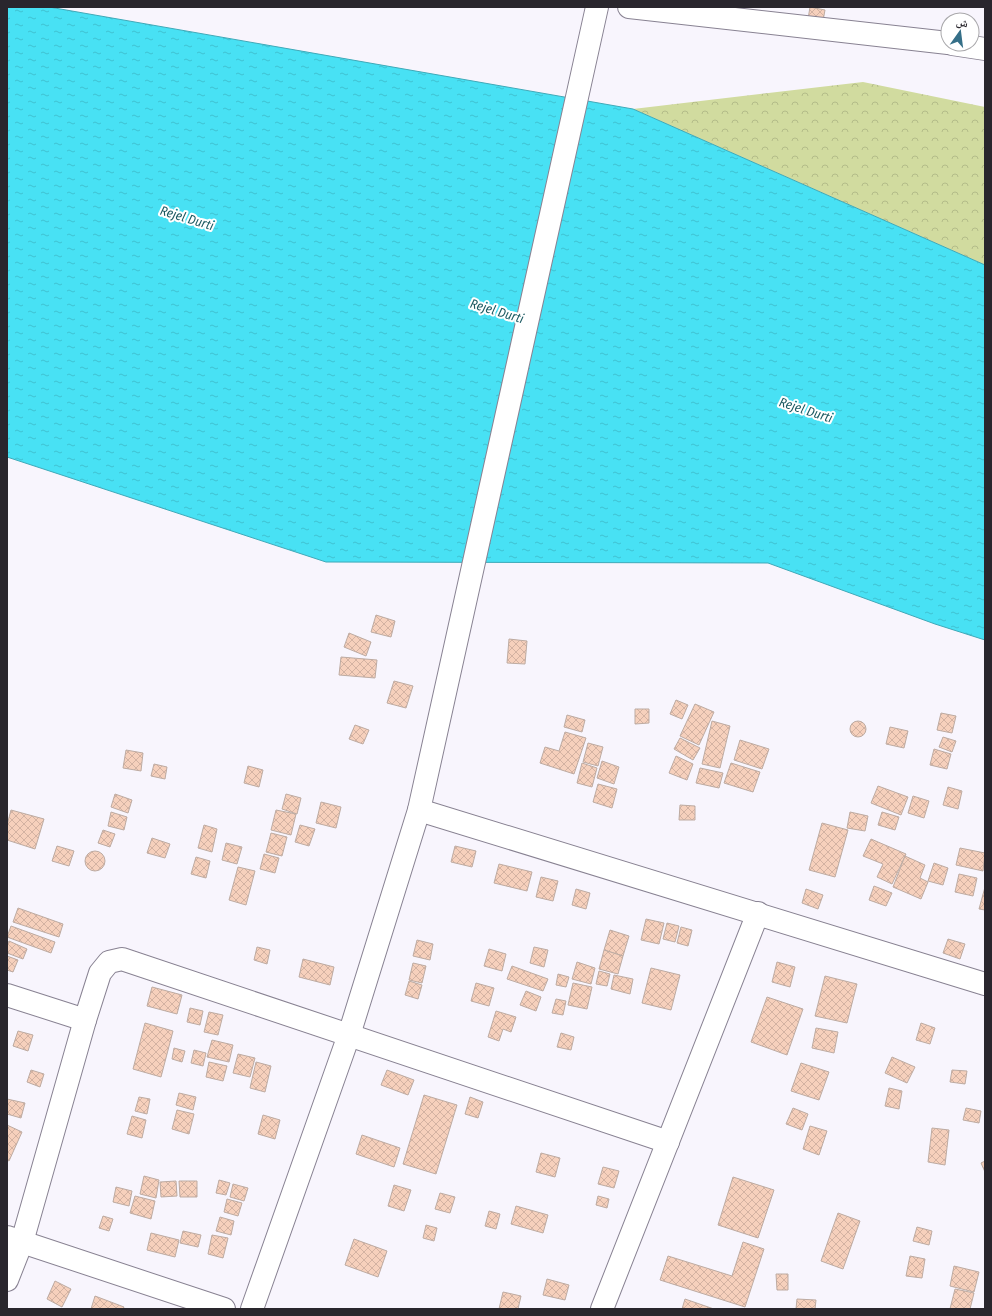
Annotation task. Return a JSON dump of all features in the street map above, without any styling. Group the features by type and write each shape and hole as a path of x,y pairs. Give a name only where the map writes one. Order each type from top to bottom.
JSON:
{"street":[{"path":"252,1309 349,1035 419,810 597,7"},
{"path":"629,7 940,43"},
{"path":"419,810 985,984"},
{"path":"602,1309 758,914"},
{"path":"7,1280 15,1239 100,974 109,962 122,959 668,1142"},
{"path":"7,995 85,1020"},
{"path":"15,1239 224,1309"}],"green space":[{"path":"863,82 985,107 985,265 633,109"}],"water":[{"name":"Rejel Durti","path":"7,7 49,7 633,109 985,265 985,640 935,624 768,563 326,562 7,457"}],"building":[{"path":"810,7 825,10 823,21 808,19"},
{"path":"376,615 395,621 391,637 371,632"},
{"path":"349,633 371,642 366,656 344,647"},
{"path":"509,639 527,641 525,664 507,663"},
{"path":"341,657 377,660 375,678 339,675"},
{"path":"394,681 413,686 406,708 387,703"},
{"path":"676,700 688,705 682,719 670,714"},
{"path":"695,704 714,712 699,745 680,736"},
{"path":"635,709 649,709 649,723 635,724"},
{"path":"941,713 956,716 952,733 937,730"},
{"path":"567,715 585,720 582,732 564,727"},
{"path":"712,721 730,726 720,768 702,764"},
{"path":"855,721 861,721 866,726 864,735 861,737 855,737 850,732 850,726"},
{"path":"355,725 369,730 363,744 349,739"},
{"path":"890,727 908,731 904,748 886,744"},
{"path":"565,732 586,738 574,774 540,763 545,747 559,751"},
{"path":"943,737 956,741 952,752 939,747"},
{"path":"680,738 700,748 693,760 674,749"},
{"path":"740,740 769,749 762,769 734,760"},
{"path":"588,743 603,747 598,766 583,762"},
{"path":"934,749 951,754 947,769 930,765"},
{"path":"126,750 143,753 141,771 123,768"},
{"path":"676,756 693,764 687,780 669,773"},
{"path":"602,761 619,767 614,784 597,778"},
{"path":"582,763 597,768 592,787 577,783"},
{"path":"731,763 760,772 753,792 724,783"},
{"path":"154,764 167,767 165,779 151,776"},
{"path":"248,766 263,770 259,787 244,783"},
{"path":"700,768 723,773 719,788 696,783"},
{"path":"598,784 617,789 612,808 593,802"},
{"path":"878,786 908,797 901,815 871,803"},
{"path":"948,787 962,791 958,809 943,805"},
{"path":"115,794 132,800 128,813 111,807"},
{"path":"286,794 301,798 297,814 282,809"},
{"path":"913,796 929,801 924,818 908,813"},
{"path":"321,802 341,807 336,828 316,823"},
{"path":"680,805 695,806 695,820 679,820"},
{"path":"11,810 44,819 35,849 7,840 7,825"},
{"path":"276,810 296,814 291,835 271,830"},
{"path":"111,812 127,817 124,830 108,826"},
{"path":"850,812 868,816 865,831 847,828"},
{"path":"882,812 899,817 895,830 878,825"},
{"path":"822,823 848,830 835,877 809,870"},
{"path":"204,825 217,829 212,852 198,848"},
{"path":"300,825 315,829 309,846 295,842"},
{"path":"103,830 115,834 110,847 98,843"},
{"path":"271,833 287,837 282,856 266,852"},
{"path":"152,838 170,844 165,858 147,853"},
{"path":"871,839 906,854 892,884 877,877 883,864 863,856"},
{"path":"226,843 242,847 237,864 222,860"},
{"path":"57,846 74,851 69,866 52,861"},
{"path":"455,846 476,851 472,867 451,862"},
{"path":"960,848 985,853 983,871 956,865"},
{"path":"95,851 102,854 105,861 102,868 95,871 88,868 85,861 88,854"},
{"path":"264,854 279,858 275,873 260,869"},
{"path":"905,856 925,865 920,878 928,882 921,899 893,887"},
{"path":"196,857 210,861 206,878 191,874"},
{"path":"934,863 948,868 943,885 928,881"},
{"path":"499,864 532,872 527,891 494,883"},
{"path":"238,867 255,871 246,905 229,900"},
{"path":"959,874 977,878 973,896 955,892"},
{"path":"541,877 558,881 553,901 536,897"},
{"path":"874,886 892,893 886,906 869,900"},
{"path":"985,887 985,910 979,909"},
{"path":"576,889 590,893 586,909 572,905"},
{"path":"806,889 823,895 818,909 802,903"},
{"path":"18,908 63,924 59,937 13,922"},
{"path":"646,919 664,923 659,944 641,940"},
{"path":"667,923 679,926 675,942 663,939"},
{"path":"11,926 55,942 51,953 7,937"},
{"path":"681,927 692,930 688,946 677,943"},
{"path":"610,930 629,936 623,956 604,950"},
{"path":"948,939 965,944 960,959 943,953"},
{"path":"417,940 433,944 430,960 413,956"},
{"path":"9,941 27,949 23,959 7,953 7,945"},
{"path":"257,947 270,950 267,964 254,960"},
{"path":"534,947 548,950 544,967 530,963"},
{"path":"489,949 506,954 502,971 484,966"},
{"path":"604,950 623,956 618,974 599,969"},
{"path":"7,956 18,960 13,972 7,970"},
{"path":"303,959 334,967 330,985 299,977"},
{"path":"577,962 595,968 591,984 572,979"},
{"path":"777,962 795,967 790,987 772,982"},
{"path":"413,963 426,966 422,983 409,980"},
{"path":"512,966 548,979 543,991 507,979"},
{"path":"651,968 680,975 671,1010 642,1003"},
{"path":"599,971 610,974 607,986 596,984"},
{"path":"558,974 569,977 566,987 556,985"},
{"path":"614,975 633,979 630,994 611,989"},
{"path":"825,976 857,984 847,1023 815,1016"},
{"path":"409,981 422,985 418,999 405,995"},
{"path":"476,983 494,988 489,1006 471,1001"},
{"path":"573,983 592,987 587,1009 568,1005"},
{"path":"152,987 182,995 177,1014 147,1006"},
{"path":"526,991 541,997 536,1011 520,1005"},
{"path":"767,997 803,1009 787,1055 751,1042"},
{"path":"556,999 566,1001 563,1015 552,1013"},
{"path":"190,1008 203,1011 200,1025 187,1022"},
{"path":"496,1011 516,1017 511,1032 503,1029 499,1041 488,1037"},
{"path":"209,1012 223,1015 218,1035 204,1032"},
{"path":"145,1023 173,1031 161,1077 133,1069"},
{"path":"921,1023 935,1028 930,1044 916,1040"},
{"path":"816,1028 838,1032 834,1053 812,1048"},
{"path":"18,1031 33,1035 28,1051 13,1046"},
{"path":"561,1033 574,1037 571,1050 557,1047"},
{"path":"212,1040 233,1045 229,1062 207,1057"},
{"path":"174,1048 185,1051 182,1062 172,1059"},
{"path":"194,1050 206,1053 203,1066 191,1063"},
{"path":"238,1054 255,1058 250,1077 233,1073"},
{"path":"892,1057 915,1067 907,1083 885,1073"},
{"path":"209,1062 227,1066 223,1081 206,1077"},
{"path":"256,1062 271,1066 265,1092 250,1088"},
{"path":"801,1063 829,1072 819,1100 791,1091"},
{"path":"31,1070 44,1074 40,1087 27,1082"},
{"path":"387,1070 414,1080 408,1095 381,1085"},
{"path":"952,1070 967,1071 965,1084 950,1082"},
{"path":"889,1088 902,1091 899,1109 885,1106"},
{"path":"179,1093 196,1097 193,1110 176,1105"},
{"path":"424,1095 457,1105 436,1174 403,1164"},
{"path":"139,1097 150,1099 147,1114 135,1111"},
{"path":"470,1097 483,1102 478,1118 465,1114"},
{"path":"7,1099 25,1103 21,1118 7,1114"},
{"path":"793,1108 808,1114 802,1130 786,1124"},
{"path":"966,1108 981,1111 979,1123 963,1120"},
{"path":"177,1110 194,1114 189,1134 172,1129"},
{"path":"263,1115 280,1120 275,1139 258,1134"},
{"path":"132,1116 146,1120 142,1138 127,1134"},
{"path":"7,1125 22,1132 9,1161 7,1160"},
{"path":"810,1126 827,1131 819,1155 803,1149"},
{"path":"932,1128 949,1130 945,1165 928,1162"},
{"path":"362,1135 400,1148 394,1167 356,1154"},
{"path":"541,1153 560,1158 555,1177 536,1172"},
{"path":"985,1161 985,1172 981,1163"},
{"path":"603,1167 619,1171 614,1188 598,1184"},
{"path":"144,1176 159,1180 156,1198 140,1194"},
{"path":"733,1177 774,1190 758,1238 718,1225"},
{"path":"219,1180 230,1183 226,1195 216,1193"},
{"path":"176,1181 177,1196 161,1197 160,1182"},
{"path":"179,1181 197,1181 197,1197 180,1197"},
{"path":"233,1184 248,1188 244,1201 230,1197"},
{"path":"394,1185 411,1190 404,1211 388,1206"},
{"path":"116,1187 132,1191 129,1206 113,1202"},
{"path":"440,1193 455,1197 450,1213 435,1209"},
{"path":"135,1196 155,1201 151,1219 130,1213"},
{"path":"598,1196 609,1199 607,1208 596,1205"},
{"path":"227,1199 242,1203 238,1216 224,1212"},
{"path":"516,1206 548,1215 543,1233 511,1224"},
{"path":"489,1211 500,1214 496,1229 485,1226"},
{"path":"838,1213 860,1221 843,1269 821,1261"},
{"path":"103,1216 113,1219 109,1231 99,1228"},
{"path":"220,1217 234,1221 231,1235 216,1231"},
{"path":"426,1225 437,1228 434,1241 423,1238"},
{"path":"917,1227 932,1231 929,1245 913,1241"},
{"path":"183,1231 201,1235 198,1247 180,1243"},
{"path":"151,1233 179,1240 175,1257 147,1250"},
{"path":"212,1235 228,1238 223,1258 208,1254"},
{"path":"354,1239 387,1251 378,1277 345,1265"},
{"path":"743,1242 764,1249 745,1307 660,1280 668,1256 732,1276"},
{"path":"910,1256 925,1259 922,1278 906,1276"},
{"path":"954,1266 979,1272 974,1292 950,1286"},
{"path":"776,1274 788,1274 788,1290 777,1290"},
{"path":"547,1279 569,1285 565,1300 543,1295"},
{"path":"55,1281 71,1289 62,1307 47,1299"},
{"path":"955,1289 974,1293 970,1309 950,1309"},
{"path":"503,1292 521,1296 518,1309 499,1309"},
{"path":"95,1296 124,1307 123,1309 91,1309"},
{"path":"685,1299 714,1309 682,1309"},
{"path":"797,1299 816,1300 815,1309 796,1309"}]}
